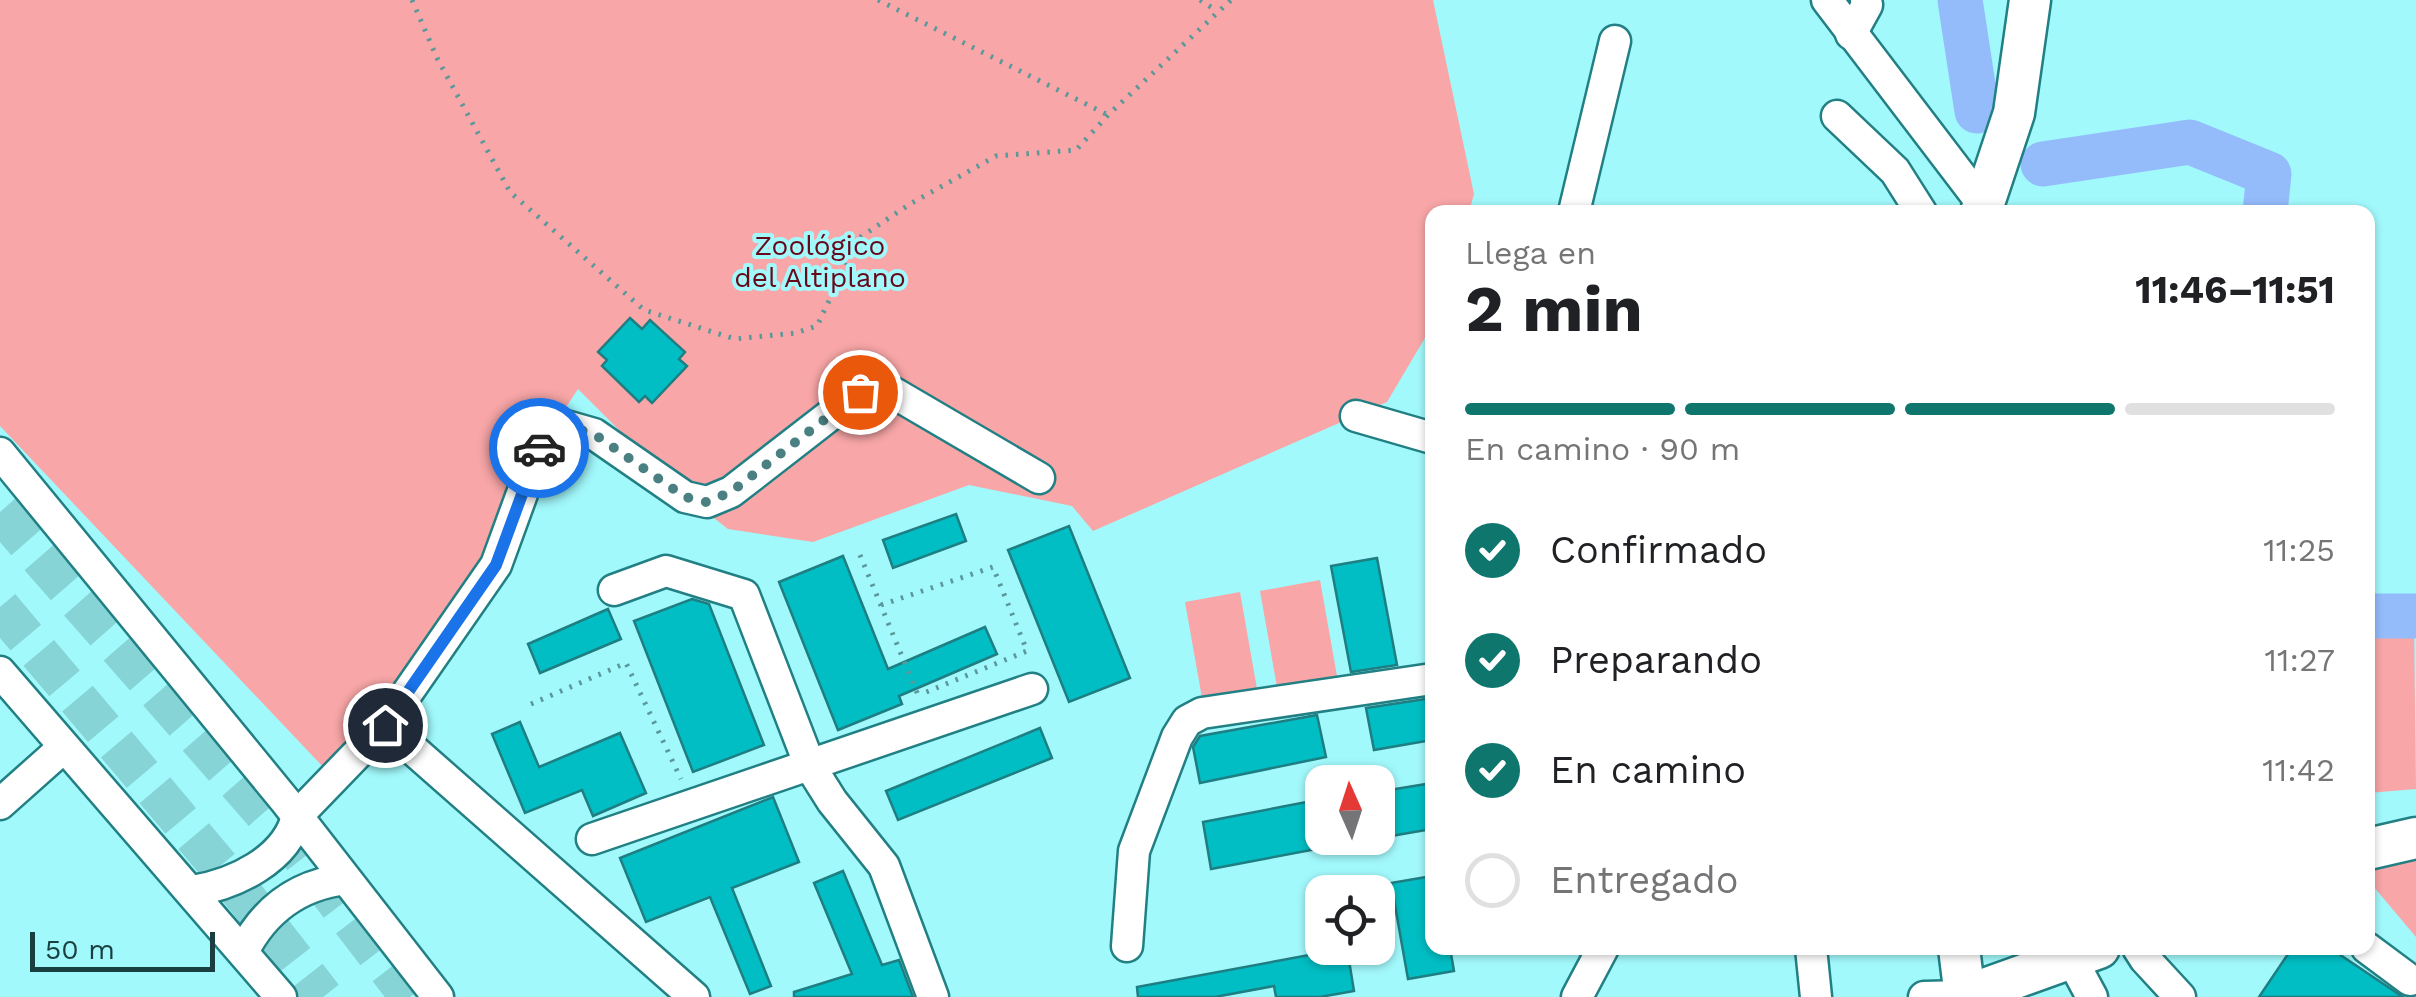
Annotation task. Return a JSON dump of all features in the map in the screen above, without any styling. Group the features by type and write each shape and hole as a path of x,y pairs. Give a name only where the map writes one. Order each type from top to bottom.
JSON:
{"main road":[{"path":"1983,205 2014,113 2030,0"},
{"path":"2375,847 2416,838"},
{"path":"1960,955 1965,996 2077,955"}],"street":[{"path":"1828,0 1979,205"},
{"path":"1851,34 1866,0"},
{"path":"1576,205 1615,41"},
{"path":"1837,116 1895,172 1916,205"},
{"path":"192,891 215,888 262,864 294,830 297,816 385,725 496,565 542,439 566,426 594,434 685,497 706,502 731,492 860,392 873,387 887,389 1039,478"},
{"path":"1356,416 1425,436"},
{"path":"0,453 297,816 438,997"},
{"path":"614,590 666,571 744,596 810,766 832,801 884,866 933,997"},
{"path":"0,672 280,997"},
{"path":"1127,946 1134,850 1177,737 1187,721 1202,713 1425,679"},
{"path":"592,838 1032,689"},
{"path":"385,725 694,997"},
{"path":"0,804 64,746"},
{"path":"243,952 252,934 280,904 314,885 345,879"},
{"path":"2375,954 2410,980"},
{"path":"1577,997 1599,955"},
{"path":"1813,955 1816,997"},
{"path":"2085,955 2092,997"},
{"path":"2142,955 2180,997"},
{"path":"1924,997 1965,996"}],"path":[{"path":"412,0 436,58 510,192 644,310 735,339 794,333 817,326 859,238 996,156 1076,150 1231,0"},
{"path":"878,0 1108,115"},
{"path":"1200,0 1217,11"},
{"path":"860,554 930,726"},
{"path":"881,605 993,567 1027,651 918,695"},
{"path":"531,704 626,663 692,802"}],"green space":[{"name":"Zoológico del Altiplano","path":"0,0 1433,0 1474,194 1471,205 1425,205 1425,338 1387,402 1093,531 1072,506 969,485 813,542 728,529 683,494 578,389 528,465 455,621 326,770 0,426"},
{"path":"1320,580 1337,676 1277,687 1260,591"},
{"path":"1240,592 1257,689 1202,698 1185,602"},
{"path":"2414,621 2416,789 2375,792 2375,624"},
{"path":"2416,856 2416,937 2375,888 2375,867"}],"building":[{"path":"630,318 642,329 650,320 685,352 679,359 687,366 652,403 645,396 639,402 602,366 607,360 598,352"},
{"path":"956,514 966,541 893,568 883,540"},
{"path":"1069,526 1130,678 1069,702 1008,550"},
{"path":"843,556 888,669 985,627 997,654 899,696 902,704 838,730 779,582"},
{"path":"1377,558 1397,665 1351,672 1331,566"},
{"path":"692,599 709,604 764,745 693,772 634,621"},
{"path":"608,609 621,639 540,673 528,644"},
{"path":"1425,699 1425,741 1374,750 1366,708"},
{"path":"1317,715 1326,757 1200,783 1193,747 1200,736"},
{"path":"520,722 539,767 620,733 646,793 593,816 582,790 525,813 492,734"},
{"path":"1040,728 1052,758 898,820 886,791"},
{"path":"1425,784 1425,830 1395,835 1395,789"},
{"path":"773,797 799,862 732,888 771,986 750,994 710,897 646,922 620,858"},
{"path":"1305,802 1305,851 1211,869 1203,822"},
{"path":"843,871 882,965 899,960 913,997 794,997 794,992 852,974 814,883"},
{"path":"1425,877 1425,955 1451,955 1454,971 1408,979 1395,906 1395,882"},
{"path":"2287,955 2340,955 2403,997 2259,997"},
{"path":"1305,956 1305,965 1350,965 1354,991 1320,997 1276,997 1274,986 1215,997 1138,997 1137,987"}],"waterway":[{"path":"1960,0 1977,111"},
{"path":"2043,164 2190,142 2269,174 2266,205"},
{"path":"2375,616 2416,616"}],"tunnel":[{"path":"0,512 300,854 410,997"},
{"path":"0,607 246,898 323,997"}],"way so far":[{"path":"539,448 542,439 566,426 594,434 685,497 706,502 731,492 860,392"}],"route":[{"path":"385,725 496,565 539,448"}]}
